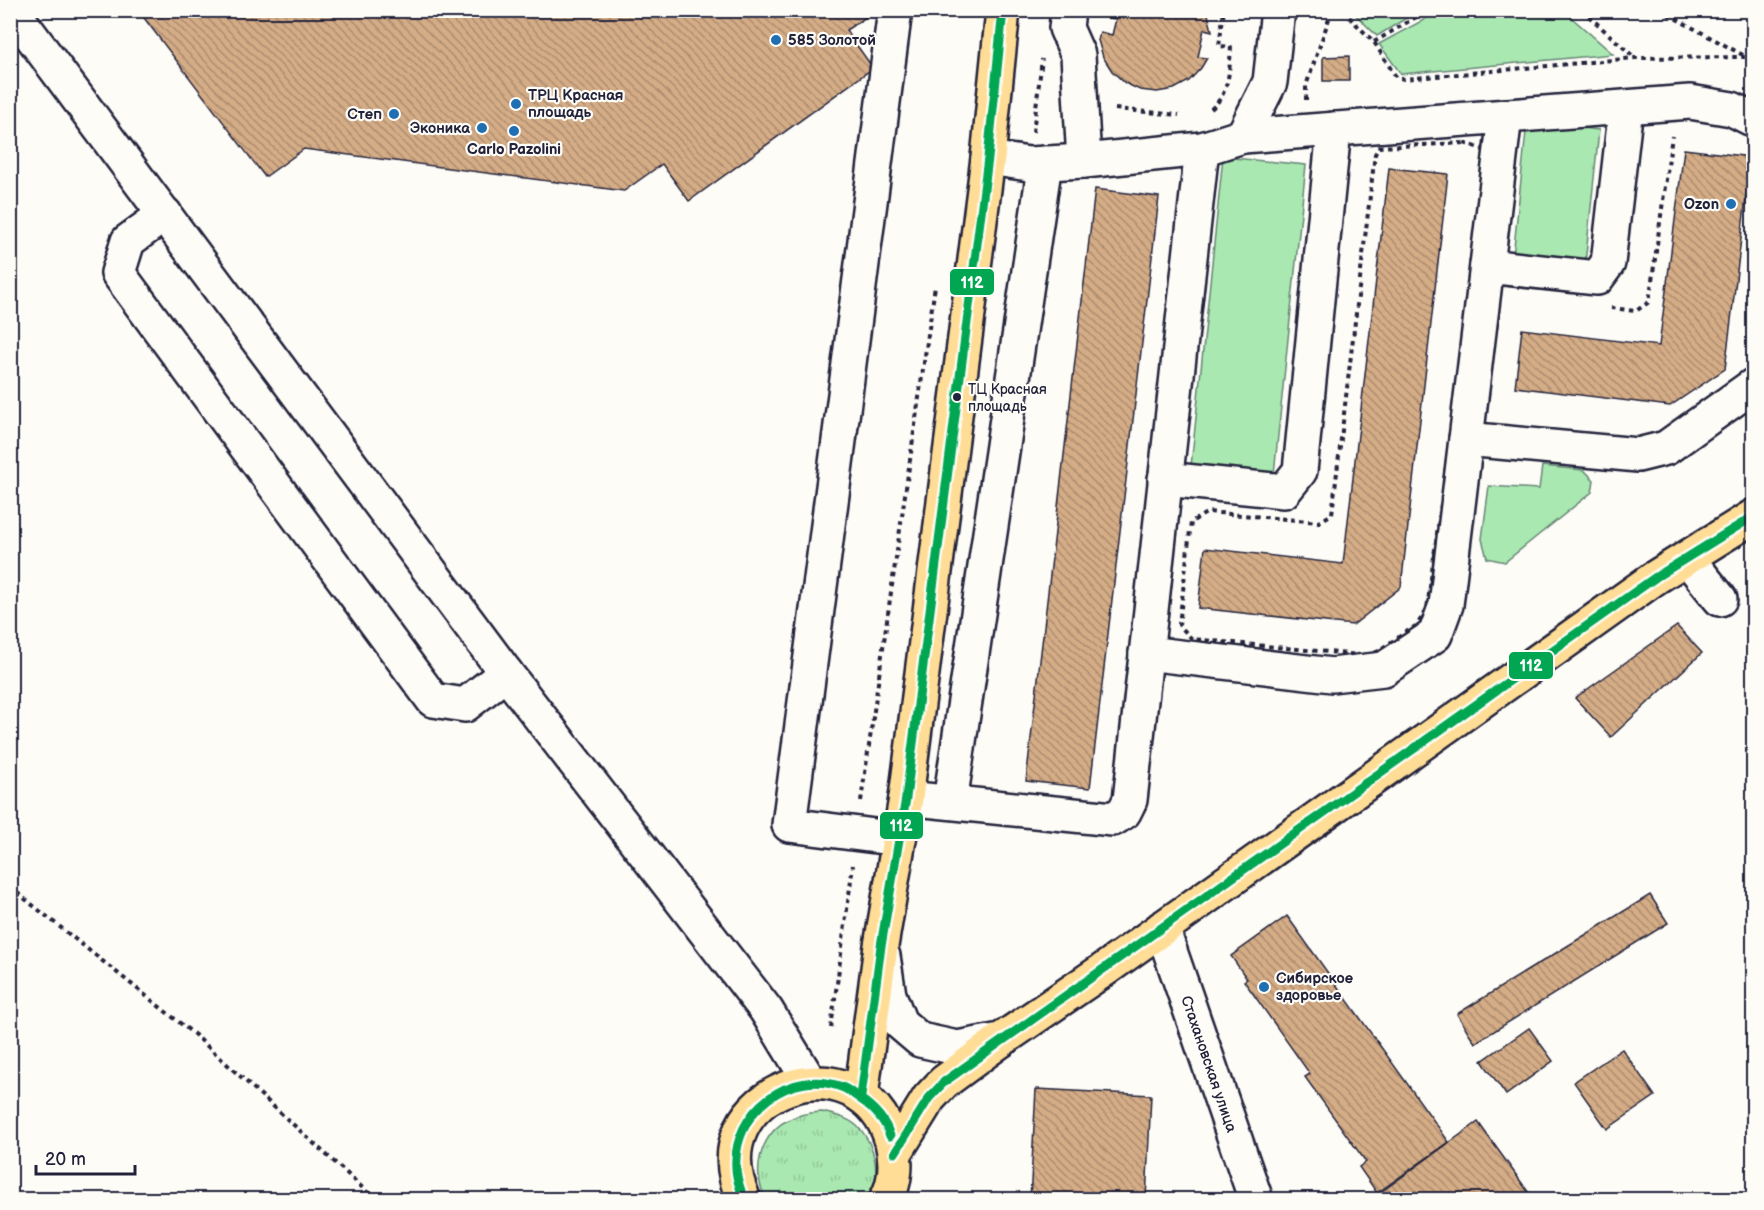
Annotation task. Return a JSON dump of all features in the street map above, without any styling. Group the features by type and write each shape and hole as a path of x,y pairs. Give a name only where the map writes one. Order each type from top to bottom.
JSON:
{"main road":[{"path":"861,1096 881,946 906,798 988,158 1003,10"},
{"path":"895,1153 929,1098 944,1082 1656,577 1754,516"},
{"path":"744,1200 737,1185 734,1162 737,1139 747,1117 764,1100 783,1088 810,1082 837,1085 861,1096 877,1112 889,1131 895,1153 894,1174 886,1200"}],"street":[{"path":"12,10 506,673 766,1010 810,1082"},
{"path":"895,10 789,825 899,839"},
{"path":"1068,10 1066,28 1078,55 1084,161"},
{"path":"1243,136 1270,82 1278,10"},
{"path":"988,158 1029,164 1084,161 1202,149 1243,136 1690,102 1732,109 1754,120"},
{"path":"1487,266 1597,278 1608,263 1626,107"},
{"path":"1146,653 1332,675 1384,669 1435,635 1446,605 1505,116"},
{"path":"1166,479 1284,491 1300,471 1321,130"},
{"path":"906,798 1113,819 1125,812 1130,800 1202,149"},
{"path":"950,802 1045,163"},
{"path":"165,214 128,241 118,273 426,691 433,700 465,705 506,673"},
{"path":"1466,439 1638,455 1666,448 1754,385"},
{"path":"1687,558 1720,598"},
{"name":"Стахановская улица","path":"1161,928 1256,1200"},
{"path":"881,946 889,994 900,1023 920,1040 957,1048 1001,1040"}],"path":[{"path":"1208,112 1221,100 1228,78 1231,47 1220,46 1224,10"},
{"path":"1374,42 1428,10"},
{"path":"1581,10 1635,58"},
{"path":"1660,10 1754,61"},
{"path":"1321,130 1306,86 1331,13 1345,12 1374,42 1396,77 1404,79 1635,58 1745,57"},
{"path":"1111,109 1190,116"},
{"path":"1464,143 1483,149 1486,166 1427,609 1418,625 1370,656 1192,639 1179,625 1191,522 1208,512 1319,522 1332,514 1375,154 1379,147 1464,143"},
{"path":"831,1028 936,281"},
{"path":"10,887 195,1035 376,1200"},
{"path":"10,1197 18,1200"}],"green space":[{"path":"1351,10 1418,10 1418,11 1377,36"},
{"path":"1440,11 1564,11 1613,54 1401,74 1379,44"},
{"path":"1527,122 1599,130 1585,264 1513,257"},
{"path":"1223,157 1306,165 1274,474 1191,466"},
{"path":"1542,466 1584,470 1594,480 1592,492 1505,562 1487,558 1482,539 1489,486 1539,489"},
{"path":"822,1112 849,1120 864,1133 869,1142 876,1171 868,1199 767,1199 759,1179 759,1167 760,1156 770,1136 777,1127 790,1119 804,1114"}],"building":[{"name":"ТРЦ Красная площадь","path":"138,10 877,10 846,30 873,68 689,201 662,164 624,191 304,149 265,177"},
{"path":"1104,10 1207,10 1212,31 1204,29 1198,57 1207,58 1189,81 1174,89 1157,92 1140,90 1125,83 1112,71 1103,57 1098,40 1100,32 1112,35 1116,19 1103,17"},
{"path":"1349,56 1349,81 1323,81 1323,57"},
{"path":"1684,149 1751,157 1725,369 1670,406 1515,387 1522,329 1659,346"},
{"path":"1389,168 1448,174 1401,587 1353,625 1198,608 1205,548 1343,564"},
{"path":"1095,189 1159,197 1090,788 1026,781"},
{"path":"1677,626 1702,653 1611,737 1575,698"},
{"path":"1650,895 1668,923 1475,1043 1457,1014"},
{"path":"1287,916 1449,1142 1377,1193 1359,1167 1366,1162 1305,1077 1310,1074 1244,981 1247,979 1231,956"},
{"path":"1529,1028 1553,1061 1506,1095 1482,1061"},
{"path":"1622,1049 1655,1096 1607,1129 1574,1082"},
{"path":"1036,1089 1151,1095 1146,1200 1030,1200"},
{"path":"1478,1122 1534,1200 1387,1200 1381,1192"}],"transit line":[{"name":"112","path":"861,1096 881,946 906,798 988,158 1003,10"},
{"name":"112","path":"895,1153 929,1098 944,1082 1656,577 1754,516"},
{"name":"112","path":"744,1200 736,1168 737,1148 744,1129 754,1112 768,1099 785,1089 804,1083 824,1083 844,1088 874,1110 882,1119 890,1136"}],"place":[{"name":"585 Золотой","path":"776,40"},
{"name":"ТРЦ Красная площадь","path":"516,104"},
{"name":"Степ","path":"394,114"},
{"name":"Эконика","path":"482,128"},
{"name":"Carlo Pazolini","path":"514,131"},
{"name":"Ozon","path":"1731,204"},
{"name":"ТЦ Красная площадь","path":"957,397"},
{"name":"Сибирское здоровье","path":"1264,987"}]}
